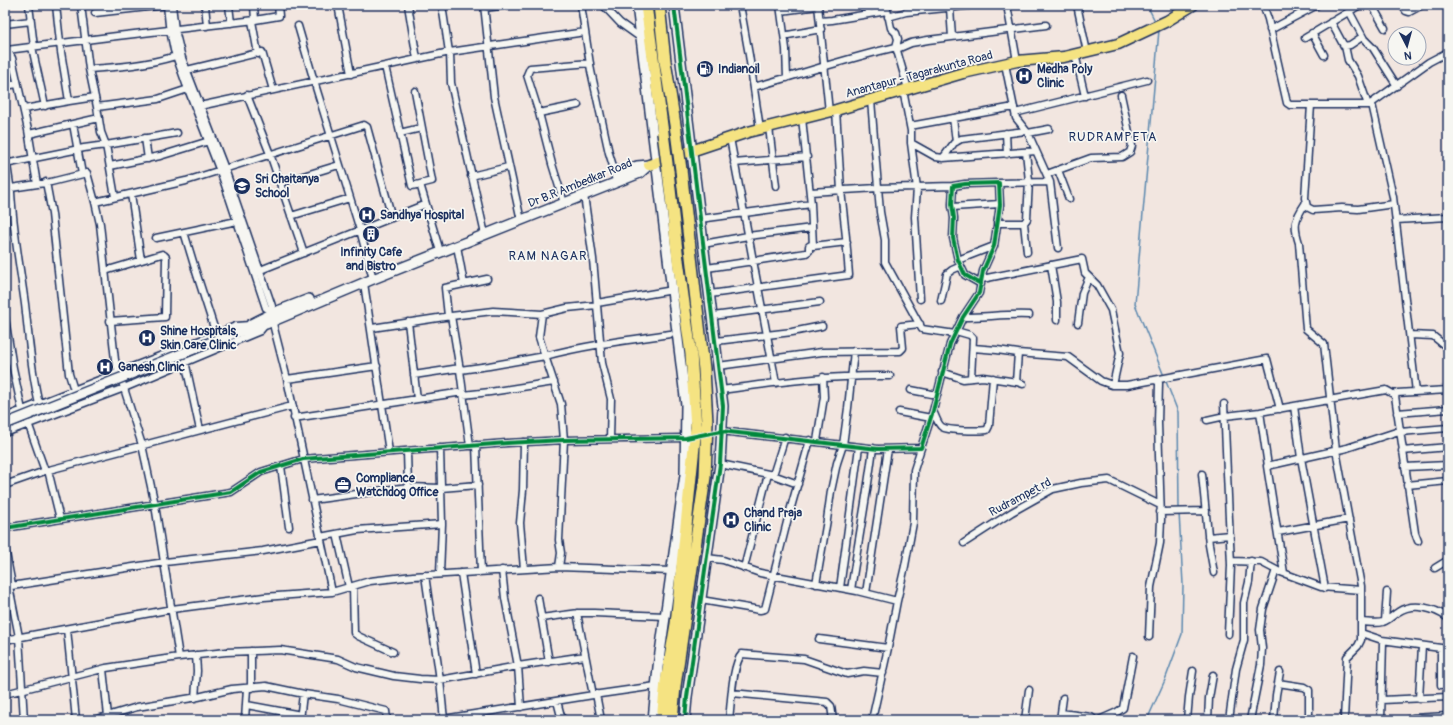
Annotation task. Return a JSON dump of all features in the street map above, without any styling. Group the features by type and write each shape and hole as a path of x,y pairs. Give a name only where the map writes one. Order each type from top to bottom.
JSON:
{"highway":[{"path":"646,5 691,354 696,427 677,616 666,682 662,720"},
{"path":"659,5 665,61 681,170 704,369 707,422 705,477 675,686 672,720"}],"main road":[{"name":"Anantapur - Tagarakunta Road","path":"653,163 764,128 832,111 963,73 1017,61 1064,57 1118,44 1167,21 1193,5"}],"street":[{"path":"29,5 33,47 45,106"},
{"path":"56,5 69,101"},
{"path":"81,5 88,69 101,132 106,145 115,197"},
{"path":"95,13 167,5 176,56 188,89 198,106 222,169 258,272"},
{"path":"5,433 28,423 124,388 185,361 260,331 270,317 272,306 237,221 222,169 209,141 187,70 172,30 172,5"},
{"path":"205,5 207,26"},
{"path":"229,5 231,23"},
{"path":"254,5 254,21 258,54"},
{"path":"6,50 254,21 279,16 278,5"},
{"path":"338,5 351,74"},
{"path":"408,5 417,59"},
{"path":"442,5 450,52 451,83 484,230"},
{"path":"508,5 484,6 487,45 494,97 508,167 520,216"},
{"path":"581,5 590,63 609,153 616,176"},
{"path":"603,5 620,23 641,38"},
{"path":"638,5 653,163 673,290 686,405 685,476 652,720"},
{"path":"674,5 723,406 720,464 685,720"},
{"path":"740,5 754,87 774,160 776,186"},
{"path":"867,5 868,14"},
{"path":"820,21 887,11 906,12 976,5"},
{"path":"1007,5 1017,61"},
{"path":"1077,5 1086,52"},
{"path":"1263,5 1288,104 1370,105 1429,62 1448,52"},
{"path":"1270,30 1309,7 1317,5"},
{"path":"1305,38 1360,5"},
{"path":"1372,5 1385,28"},
{"path":"1402,5 1406,11 1409,12 1422,5"},
{"path":"710,294 757,286 829,278 849,274 832,111 824,67 818,6 781,8 787,78"},
{"path":"950,8 952,37"},
{"path":"887,11 891,28 896,33 898,39 896,48 905,90 917,187 915,217 920,299"},
{"path":"1349,11 1362,37 1374,48 1397,86"},
{"path":"5,24 31,21"},
{"path":"1331,22 1343,45 1345,46 1348,60 1358,76 1370,105 1392,189 1416,392"},
{"path":"754,87 914,42 1046,25"},
{"path":"298,26 360,230 370,279 372,328 389,452"},
{"path":"788,35 821,29"},
{"path":"198,106 450,52 487,45 585,32"},
{"path":"1312,33 1324,55"},
{"path":"1345,46 1350,45 1362,37"},
{"path":"6,50 12,58 24,109 34,158 37,184"},
{"path":"187,70 262,52 273,90"},
{"path":"1075,54 1085,96"},
{"path":"88,69 123,67 153,63 176,56"},
{"path":"563,200 527,75 530,68 590,63"},
{"path":"1005,64 1017,120 1027,132 1050,182 1058,248"},
{"path":"385,66 412,186 432,181 414,91"},
{"path":"910,126 953,118 1014,110 1085,96 1147,80"},
{"path":"5,86 18,84"},
{"path":"97,107 158,99 188,89"},
{"path":"247,95 270,154 304,253"},
{"path":"1047,174 1091,158 1122,157 1130,152 1132,146 1121,95"},
{"path":"24,109 95,97"},
{"path":"871,100 880,212 885,240 885,262 922,329 956,333 972,337 973,348 971,378"},
{"path":"539,113 578,105"},
{"path":"1311,105 1305,204 1297,216 1295,232 1299,242 1306,329 1324,344 1336,450 1361,590 1361,633 1359,644 1347,657 1344,720"},
{"path":"29,134 99,118"},
{"path":"802,118 807,157 813,244"},
{"path":"953,118 956,142"},
{"path":"73,124 82,174"},
{"path":"95,202 186,181 363,126 367,127 392,218"},
{"path":"400,134 421,128"},
{"path":"943,158 956,142 964,138 1049,129"},
{"path":"6,164 77,149 177,133"},
{"path":"1006,133 1007,154"},
{"path":"145,138 148,159"},
{"path":"730,138 770,358 776,383"},
{"path":"110,166 148,159 209,141"},
{"path":"911,143 936,157 943,158 1036,151"},
{"path":"5,151 32,375 39,404"},
{"path":"1026,152 1028,183 1027,220 1024,223 1027,252"},
{"path":"734,163 807,157"},
{"name":"Dr B.R Ambedkar Road","path":"229,335 270,317 457,246 637,166 653,163"},
{"name":"Dr B.R Ambedkar Road","path":"370,279 439,248 484,230 563,200 584,195 640,173 653,163"},
{"path":"280,183 340,165"},
{"path":"471,176 508,167"},
{"path":"1058,170 1069,199"},
{"path":"9,191 87,173 100,224 115,360 142,445 155,505 179,657"},
{"path":"46,182 69,374 74,390"},
{"path":"810,192 953,186 966,184 1050,182"},
{"path":"872,720 913,522 914,470 933,411 950,344 963,317 979,293 983,271 994,246 1000,204 999,183"},
{"path":"420,184 439,248"},
{"path":"953,186 953,238 965,275 981,282 1081,259 1084,272 1097,284 1111,310 1120,353 1113,385"},
{"path":"131,194 141,260"},
{"path":"584,195 593,260 602,363 611,399 610,439"},
{"path":"291,216 350,198"},
{"path":"258,272 426,204"},
{"path":"700,219 811,204"},
{"path":"952,207 1000,204"},
{"path":"1305,204 1309,209 1318,210 1342,208 1358,209 1394,204"},
{"path":"1396,220 1448,217"},
{"path":"156,238 237,221"},
{"path":"997,223 1024,223"},
{"path":"704,244 748,236 812,228"},
{"path":"184,232 216,334"},
{"path":"813,244 813,246 846,242"},
{"path":"707,268 807,253 809,246 813,244"},
{"path":"457,246 464,284"},
{"path":"941,300 947,274 960,263 994,246"},
{"path":"104,271 162,254 166,256 166,316 163,318 110,321"},
{"path":"1051,265 1057,302 1057,320"},
{"path":"1078,323 1082,293 1089,277"},
{"path":"481,572 478,485 473,446 445,288 487,279"},
{"path":"372,328 493,311 542,314 567,308 673,290"},
{"path":"713,316 820,302"},
{"path":"542,314 539,337 561,404 564,440 560,540 561,553 559,567"},
{"path":"963,317 1029,315"},
{"path":"270,317 287,378 294,418 332,592"},
{"name":"Dr B.R Ambedkar Road","path":"5,424 229,335 270,317"},
{"path":"5,318 13,368 22,410"},
{"path":"408,322 417,399"},
{"path":"718,366 822,352 901,350 903,348 901,326 920,324"},
{"path":"5,417 236,326 250,325"},
{"path":"716,341 822,326"},
{"path":"414,375 489,366 545,356 571,349 670,334"},
{"path":"1410,335 1434,336 1448,348"},
{"path":"973,348 1068,357 1101,380 1113,385 1127,385 1267,359 1280,409"},
{"path":"816,584 831,491 837,463 843,445 854,351"},
{"path":"1016,382 1018,353"},
{"path":"185,361 200,430"},
{"path":"287,378 377,366"},
{"path":"942,372 963,379 983,377 1023,384"},
{"path":"721,390 823,377 890,376"},
{"path":"701,600 763,610 766,607 788,518 813,441 824,397 823,377"},
{"path":"933,411 943,428 958,430 986,430 989,426 993,378"},
{"path":"1149,637 1151,587 1160,543 1158,423 1159,384 1154,380"},
{"path":"294,418 417,399 490,392 554,382"},
{"path":"911,390 937,395"},
{"path":"1207,420 1225,416 1280,409 1386,390 1395,395"},
{"path":"1395,395 1397,393 1448,390"},
{"path":"1395,395 1414,533 1418,541"},
{"path":"1224,404 1231,561 1228,634"},
{"path":"5,485 47,470 292,406"},
{"path":"1294,406 1301,458 1325,588"},
{"path":"1397,413 1448,409"},
{"path":"899,412 931,418"},
{"path":"1260,412 1268,466 1266,468 1284,573"},
{"path":"28,423 47,470 60,519"},
{"path":"1268,466 1336,450 1400,432 1448,428"},
{"path":"721,431 785,437 859,447 888,449 922,448"},
{"path":"744,568 771,475 785,437"},
{"path":"5,528 231,492 261,472 303,459 524,442 686,438"},
{"path":"524,442 523,490 520,523 524,569"},
{"path":"840,588 859,447"},
{"path":"1402,451 1448,447"},
{"path":"440,448 442,524 440,574"},
{"path":"851,590 873,448"},
{"path":"866,593 888,449"},
{"path":"407,451 408,487"},
{"path":"720,464 771,475 798,484"},
{"path":"1404,467 1448,465"},
{"path":"281,466 289,527"},
{"path":"1202,474 1208,537 1214,573"},
{"name":"Rudrampet rd","path":"964,543 1012,512 1053,489 1110,480 1158,504"},
{"path":"1407,485 1448,481"},
{"path":"312,500 408,487 441,488 478,485"},
{"path":"1160,512 1206,511"},
{"path":"1278,532 1349,519"},
{"path":"9,586 165,562 263,551 337,534 371,529 442,524"},
{"path":"337,534 351,586 354,633 393,652"},
{"path":"1208,537 1230,536"},
{"path":"5,548 9,586 19,637 24,720"},
{"path":"707,558 723,560 744,568 773,576 866,593 896,601"},
{"path":"1435,568 1448,560"},
{"path":"1231,561 1261,562 1276,570 1325,588 1361,590"},
{"path":"1229,720 1236,669 1244,640 1244,603 1249,582 1251,561"},
{"path":"5,640 172,609 264,596 332,592 370,581 425,575 559,567 671,571"},
{"path":"502,570 518,666 521,707"},
{"path":"1250,720 1261,664 1262,648 1260,630 1263,609 1276,570"},
{"path":"461,573 476,674"},
{"path":"425,575 440,680 441,720 656,686"},
{"path":"1385,621 1387,592"},
{"path":"538,598 549,662"},
{"path":"1361,622 1381,623 1400,610 1412,608 1433,609 1448,618"},
{"path":"541,618 577,613 665,616"},
{"path":"577,613 585,656 601,720"},
{"path":"67,629 76,720"},
{"path":"1361,633 1383,641 1448,649"},
{"path":"819,639 888,648"},
{"path":"1381,720 1383,641"},
{"path":"1419,699 1422,646"},
{"path":"1440,648 1441,685"},
{"path":"5,694 103,669 179,657 251,651 280,650 338,660 356,667 394,676 440,680 585,656"},
{"path":"246,720 251,651"},
{"path":"729,720 734,677 738,659 740,655 744,653 804,659 847,674 864,671 882,673"},
{"path":"196,655 196,698"},
{"path":"1098,720 1123,708 1133,656"},
{"path":"103,669 108,716"},
{"path":"1187,720 1193,671"},
{"path":"1274,720 1280,672"},
{"path":"1208,720 1209,698 1213,675"},
{"path":"1278,683 1304,687 1309,690 1309,720"},
{"path":"94,720 137,707 196,698 232,690 266,686 302,694 338,699 386,711 387,720"},
{"path":"1025,720 1029,690"},
{"path":"247,705 301,717 302,694"},
{"path":"732,694 827,702 831,706 833,720"},
{"path":"1382,700 1448,697"},
{"path":"1060,720 1063,698"},
{"path":"557,701 562,720"},
{"path":"484,713 485,720"},
{"path":"1061,713 1091,717 1095,720"},
{"path":"1407,720 1413,718 1448,716"}],"waterway":[{"path":"1147,5 1155,21"},
{"path":"1159,30 1135,304 1164,376"},
{"path":"1165,379 1178,412 1179,509"},
{"path":"1147,720 1165,680 1182,634 1183,584 1179,513"}],"cycle path":[{"path":"674,5 723,406 720,464 685,720"},
{"path":"5,528 231,492 261,472 303,459 507,443 564,440 686,438 721,431 878,449 921,448 933,411 950,344 963,317 979,293 983,271 994,246 1000,205 999,183 965,184 953,186 953,238 958,260 965,275 981,284"}],"place":[{"name":"Indianoil","path":"705,69"},
{"name":"Medha Poly Clinic","path":"1024,76"},
{"name":"Sri Chaitanya School","path":"242,186"},
{"name":"Sandhya Hospital","path":"367,215"},
{"name":"Infinity Cafe and Bistro","path":"371,234"},
{"name":"Shine Hospitals, Skin Care Clinic","path":"147,338"},
{"name":"Ganesh Clinic","path":"105,367"},
{"name":"Compliance Watchdog Office","path":"343,485"},
{"name":"Chand Praja Clinic","path":"731,520"}],"district":[{"name":"RUDRAMPETA","path":"1113,136"},
{"name":"RAM NAGAR","path":"548,255"}]}
